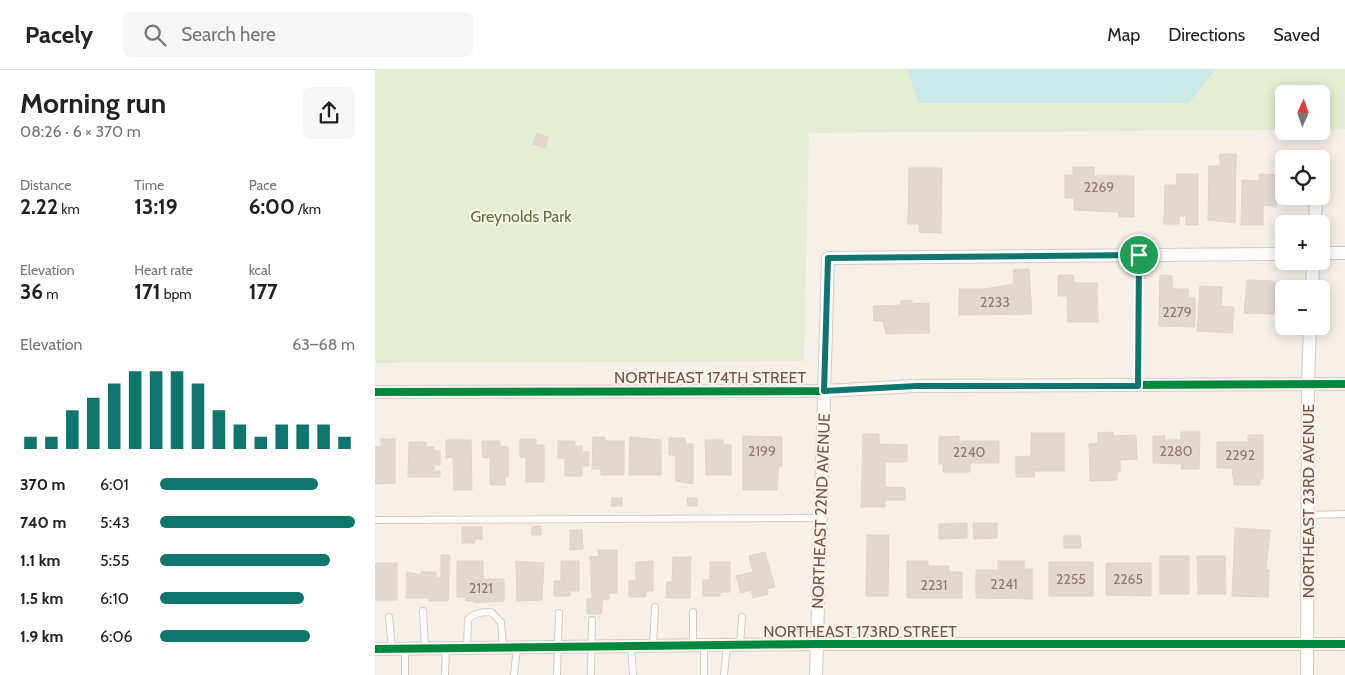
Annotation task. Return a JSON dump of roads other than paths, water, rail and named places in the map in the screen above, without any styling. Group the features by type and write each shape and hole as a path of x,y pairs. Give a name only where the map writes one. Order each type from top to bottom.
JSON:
{"street":[{"path":"1330,253 1345,253"},
{"path":"1139,255 1275,254"},
{"name":"NORTHEAST 22ND AVENUE","path":"816,675 828,258 1139,255"},
{"name":"NORTHEAST 23RD AVENUE","path":"1307,675 1310,335"},
{"name":"NORTHEAST 174TH STREET","path":"375,392 824,391 916,386 1345,384"},
{"name":"NORTHEAST 173RD STREET","path":"375,649 817,644 1345,644"}],"lane":[{"path":"1138,386 1139,255"},
{"path":"1307,515 1345,514"},
{"path":"375,520 820,518"},
{"path":"653,646 655,607"},
{"path":"423,611 425,649"},
{"path":"467,648 468,620 474,614 491,612 501,622 503,648"},
{"path":"693,612 704,675"},
{"path":"557,675 559,613"},
{"path":"389,617 392,649"},
{"path":"740,645 742,617"},
{"path":"591,675 592,620"},
{"path":"631,646 633,675"},
{"path":"724,675 727,646"},
{"path":"445,648 445,675"},
{"path":"514,675 517,648"},
{"path":"405,649 405,675"}],"water":[{"path":"908,70 1215,70 1189,103 918,103"}],"park label":[{"name":"Greynolds Park","path":"521,216"}]}
